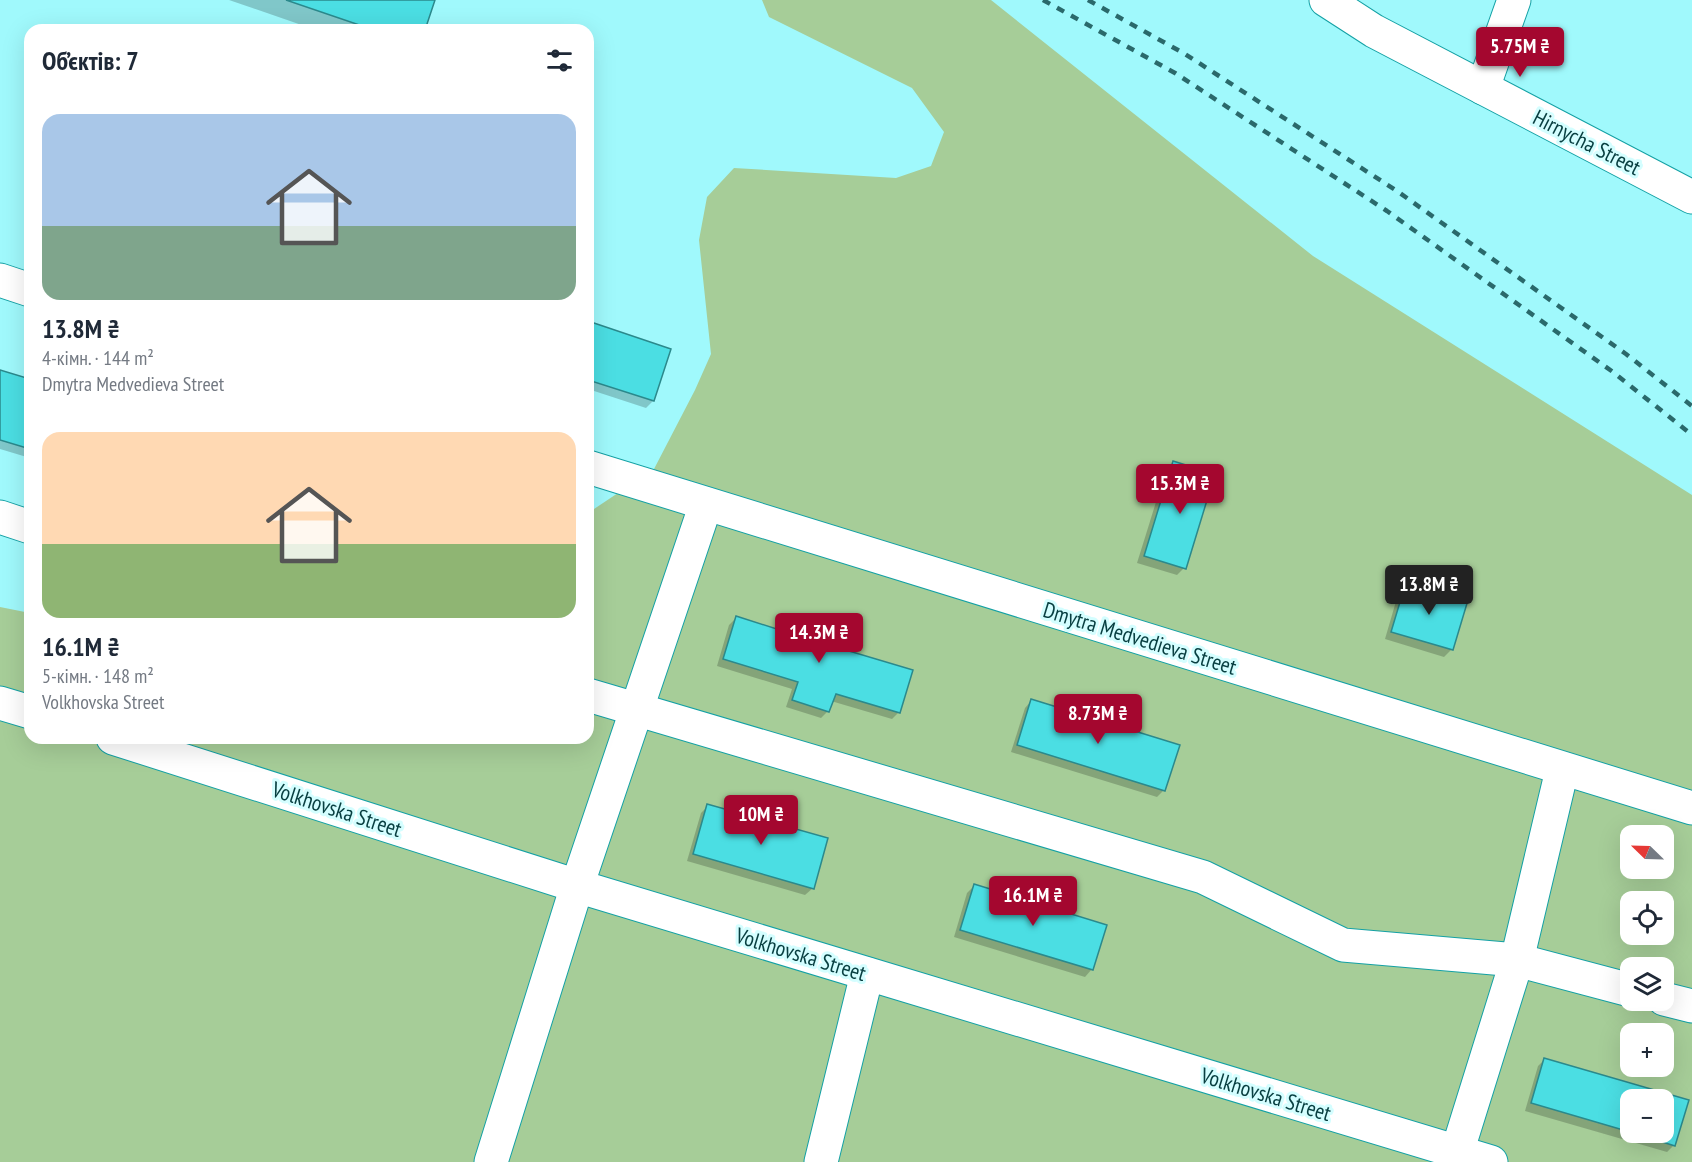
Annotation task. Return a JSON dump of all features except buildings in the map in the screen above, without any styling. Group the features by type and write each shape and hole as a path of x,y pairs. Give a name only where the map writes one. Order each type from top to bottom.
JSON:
{"street":[{"name":"Hirnycha Street","path":"1326,0 1374,31 1692,196"},
{"path":"1483,88 1514,0"},
{"path":"0,280 24,288"},
{"name":"Dmytra Medvedieva Street","path":"594,469 1562,770 1692,808"},
{"path":"491,1162 577,886 706,504"},
{"path":"0,517 24,525"},
{"path":"594,697 1203,877 1343,945 1517,960 1620,987"},
{"path":"0,703 24,710"},
{"name":"Volkhovska Street","path":"132,744 577,886 1456,1157 1491,1162"},
{"path":"1456,1157 1517,960 1562,770"},
{"path":"821,1162 867,974"},
{"path":"1674,1002 1692,1006"}],"green space":[{"path":"762,0 991,0 1313,256 1692,495 1692,1162 0,1162 0,607 24,612 24,744 594,744 594,509 654,469 711,354 699,240 707,197 734,168 896,178 931,166 944,132 912,88 769,17"}],"railway":[{"path":"1043,0 1175,73 1387,211 1613,372 1692,435"},
{"path":"1088,0 1185,54 1397,191 1626,354 1692,406"}]}
